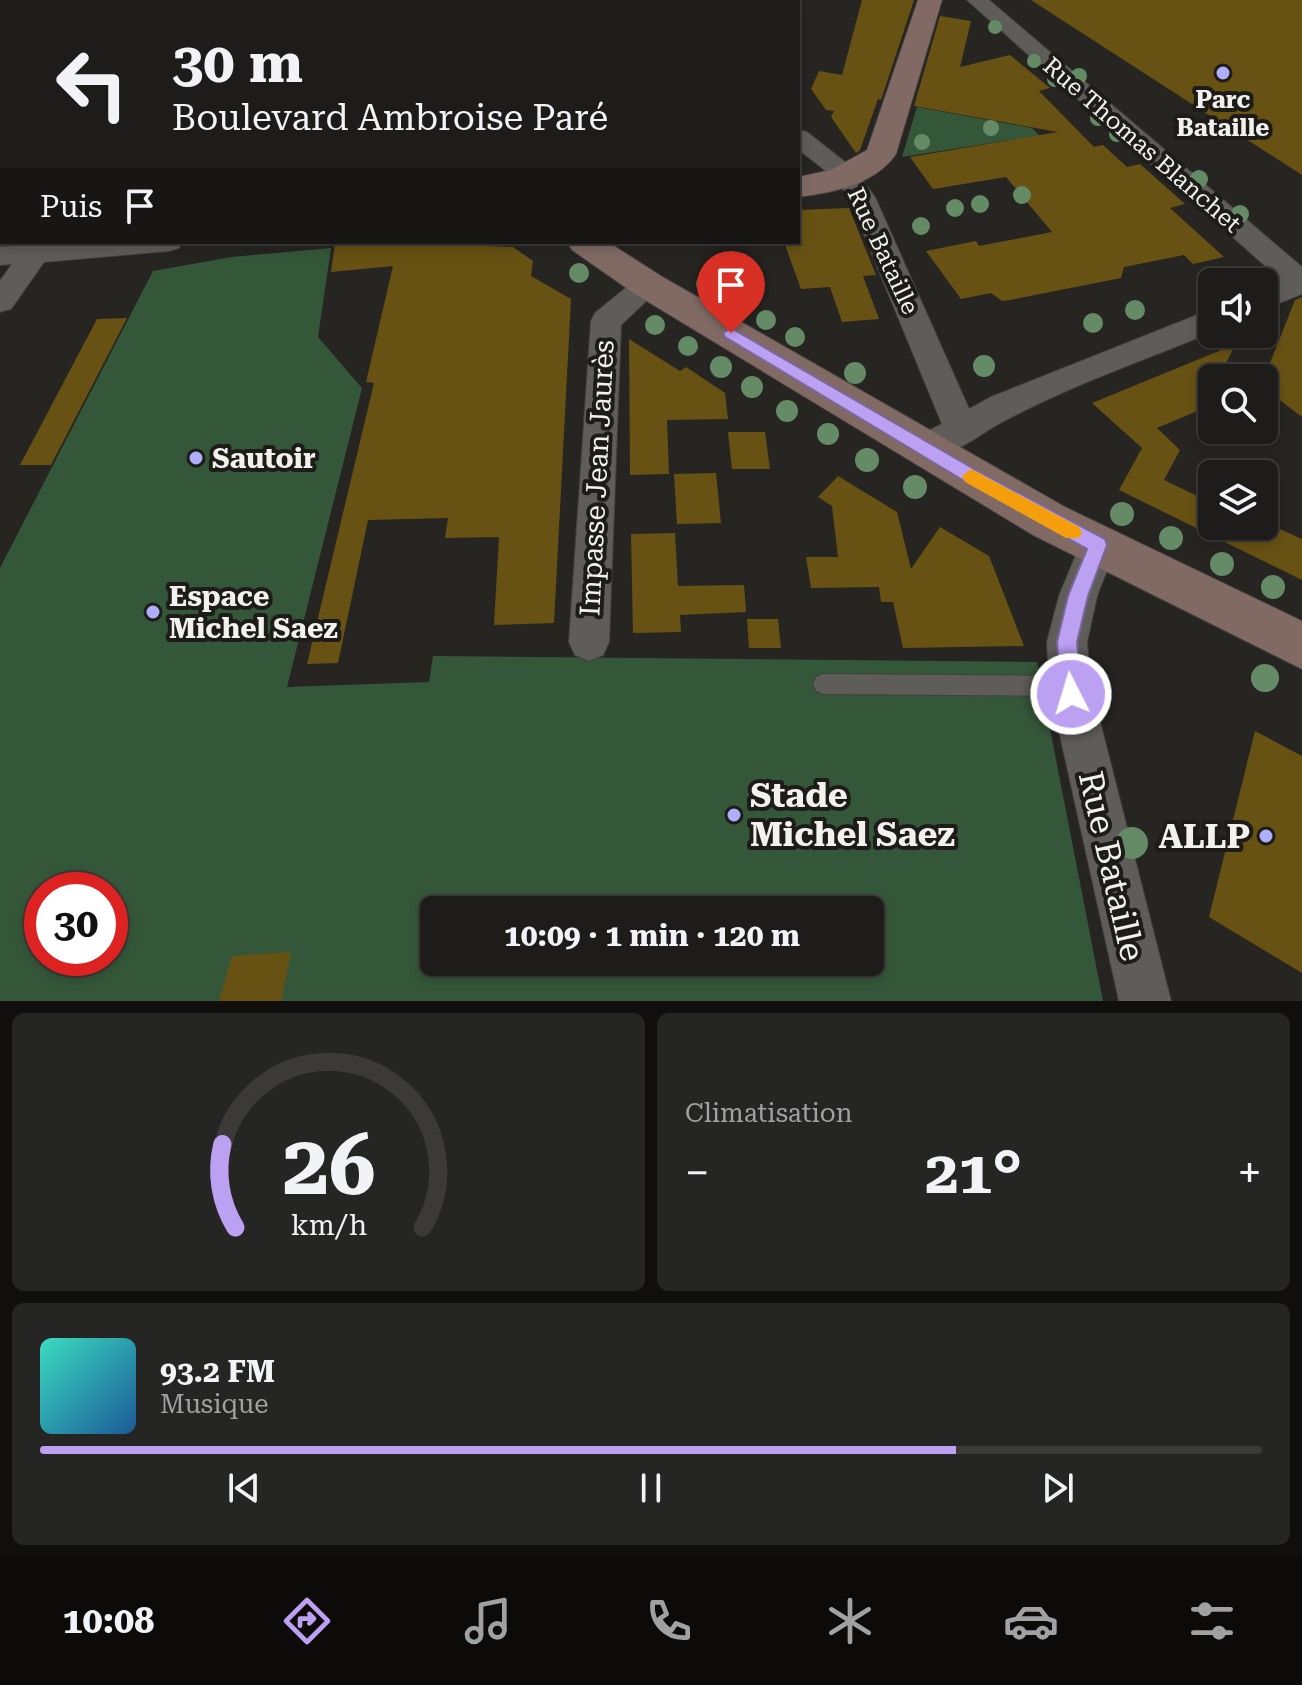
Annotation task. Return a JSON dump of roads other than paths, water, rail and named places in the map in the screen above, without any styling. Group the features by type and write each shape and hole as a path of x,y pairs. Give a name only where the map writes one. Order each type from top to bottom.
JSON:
{"street":[{"name":"Rue Bataille","path":"930,0 881,154 873,162 845,174 862,197 943,439"},
{"name":"Rue Thomas Blanchet","path":"975,2 1302,283"},
{"path":"800,139 845,174 815,186 800,187"},
{"path":"0,256 147,244"},
{"path":"587,244 648,285 869,413 943,439 1098,545 1302,646"},
{"path":"0,302 35,254"},
{"path":"1278,293 1302,283"},
{"name":"Impasse Jean Jaurès","path":"589,642 606,321 648,285"},
{"path":"943,439 1003,406 1198,326"},
{"name":"Rue Bataille","path":"1098,545 1078,596 1067,642 1070,686 1145,1001"}],"lane":[{"path":"823,684 1070,686"}],"place":[{"name":"Parc Bataille","path":"1223,73"},
{"name":"Sautoir","path":"196,458"},
{"name":"Espace Michel Saez","path":"153,612"},
{"name":"Stade Michel Saez","path":"734,815"},
{"name":"ALLP","path":"1266,836"}]}
